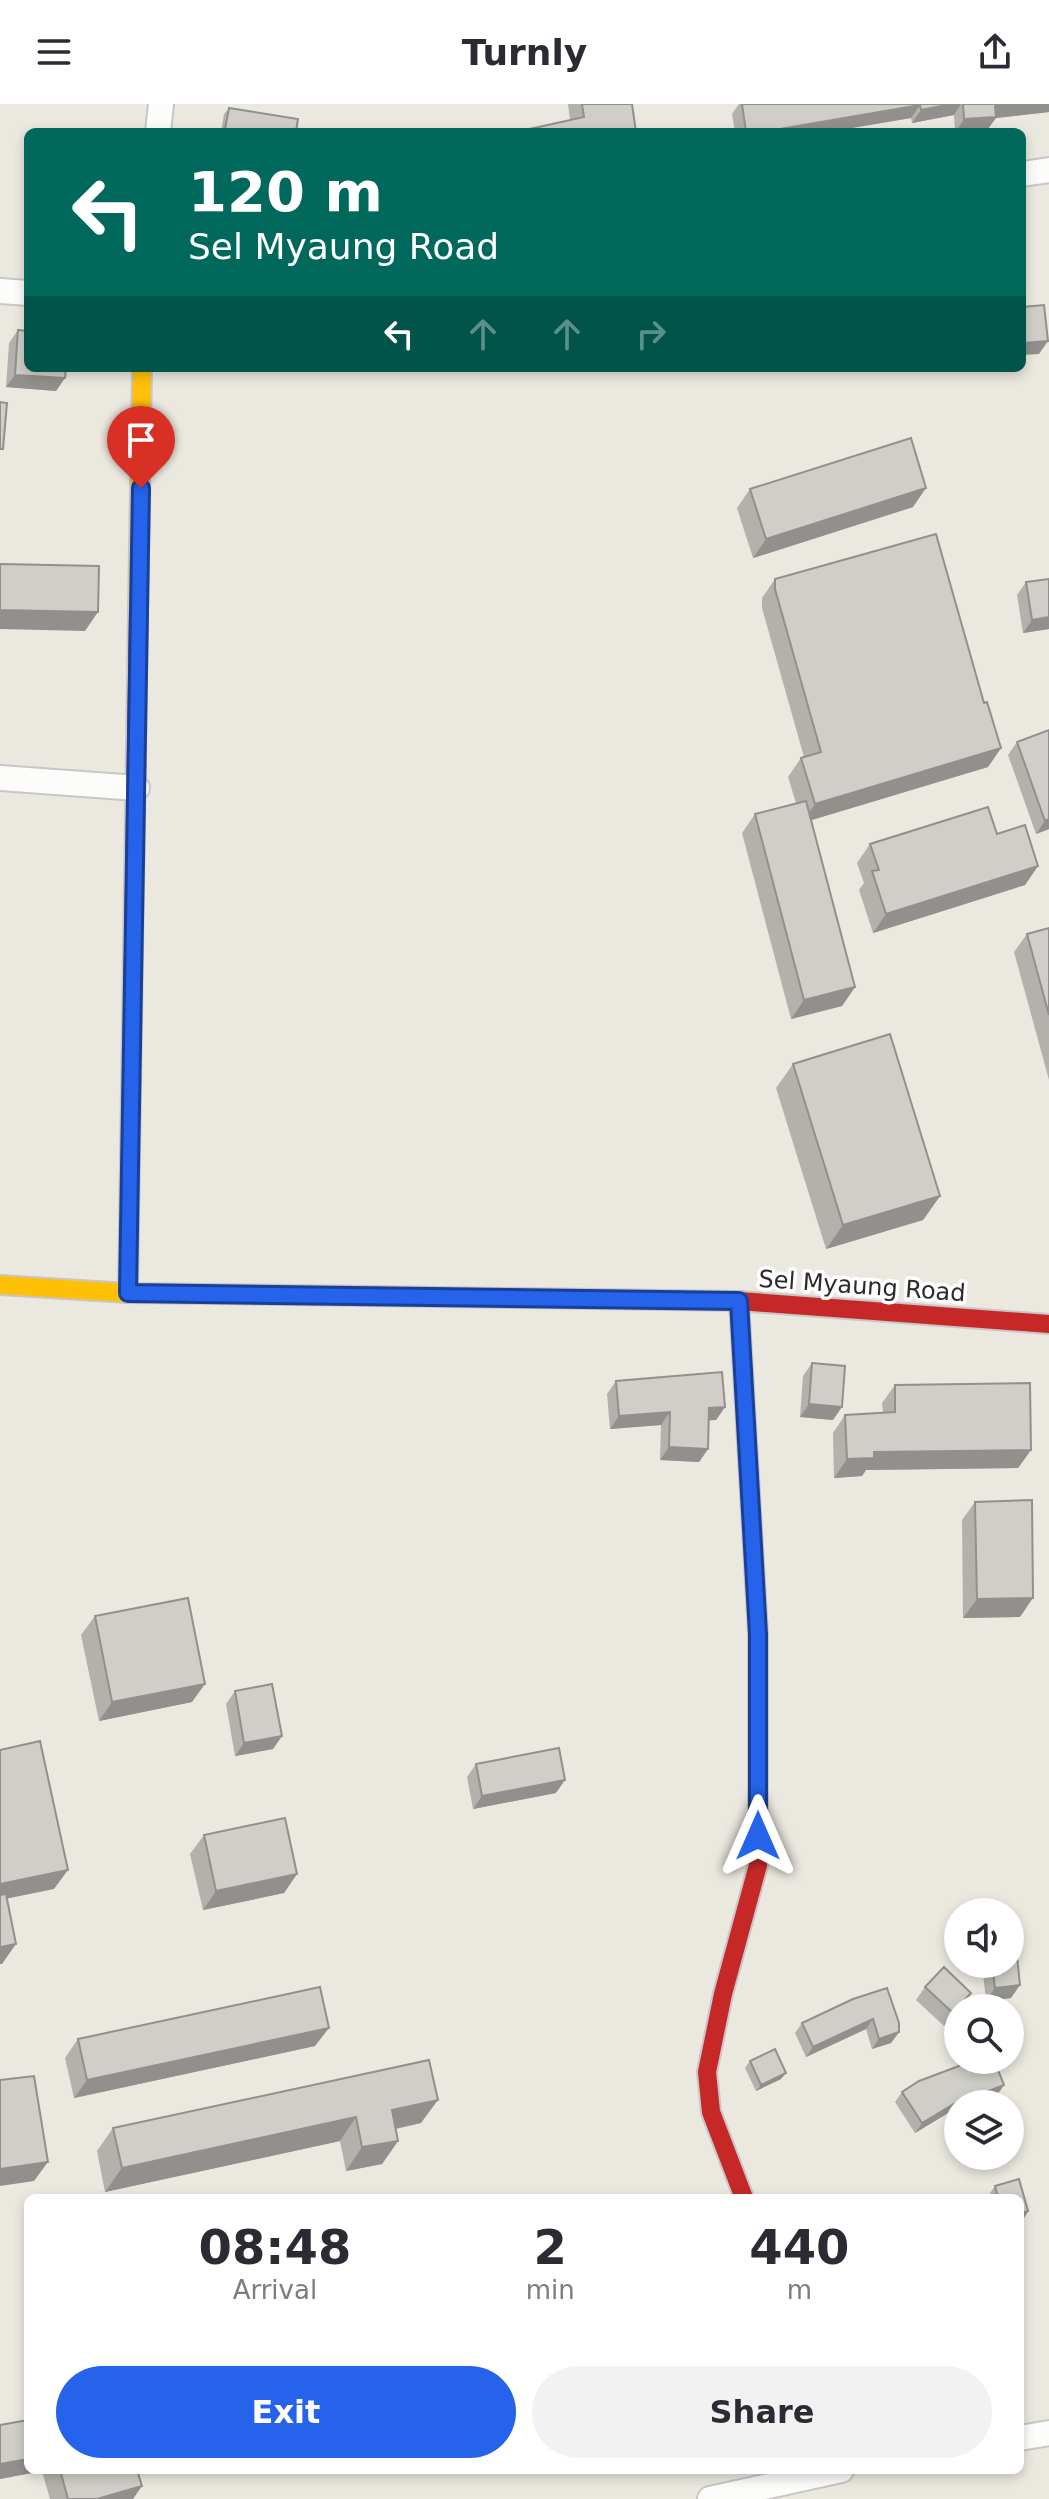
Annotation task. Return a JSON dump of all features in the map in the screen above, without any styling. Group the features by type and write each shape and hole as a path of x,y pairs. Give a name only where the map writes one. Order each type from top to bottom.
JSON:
{"street":[{"path":"158,128 161,104"},
{"path":"1026,173 1049,170"},
{"path":"0,291 24,293"},
{"path":"128,1293 142,372"},
{"path":"0,778 137,788"},
{"name":"Sel Myaung Road","path":"0,1285 128,1293 739,1301 1049,1324"},
{"path":"739,1301 758,1634 758,1865 723,1994 707,2072 711,2112 742,2194"},
{"path":"1024,2437 1049,2433"},
{"path":"710,2499 823,2474"}],"building":[{"path":"582,104 632,104 635,128 534,128 584,117"},
{"path":"742,104 952,104 921,110 920,105 786,128 745,128"},
{"path":"963,104 1011,104 995,106 996,117 964,119"},
{"path":"229,108 298,119 297,128 225,128"},
{"path":"1044,305 1048,341 1026,343 1026,307"},
{"path":"18,330 24,331 24,372 66,372 65,378 15,375"},
{"path":"0,402 7,403 3,449 0,449"},
{"path":"911,438 926,488 766,539 750,489"},
{"path":"936,534 984,703 987,702 1001,748 815,804 801,758 821,752 775,589 775,579"},
{"path":"0,564 99,566 98,612 0,610"},
{"path":"1049,579 1049,617 1032,620 1026,582"},
{"path":"1049,730 1049,819 1045,821 1017,742"},
{"path":"806,801 855,987 804,1000 755,814"},
{"path":"988,807 997,834 1025,825 1038,866 886,914 872,871 879,870 870,844"},
{"path":"1049,928 1049,1015 1027,934"},
{"path":"890,1034 940,1196 843,1225 793,1064"},
{"path":"812,1363 845,1366 842,1407 809,1404"},
{"path":"722,1372 725,1407 709,1408 708,1449 669,1447 670,1412 619,1416 616,1381"},
{"path":"1030,1383 1031,1450 874,1452 874,1458 847,1459 845,1415 895,1412 895,1385"},
{"path":"1032,1500 1033,1598 977,1599 975,1502"},
{"path":"188,1598 205,1684 112,1702 95,1616"},
{"path":"272,1684 282,1736 244,1743 235,1691"},
{"path":"40,1741 68,1870 0,1884 0,1750"},
{"path":"559,1748 565,1780 482,1796 476,1764"},
{"path":"285,1818 297,1874 216,1891 204,1835"},
{"path":"6,1894 16,1944 0,1947 0,1895"},
{"path":"944,1967 944,1978 955,1978 971,1993 944,1994 944,2005 925,1987"},
{"path":"994,1978 1019,1978 1020,1985 995,1988"},
{"path":"320,1987 329,2028 87,2080 78,2039"},
{"path":"887,1988 899,2032 879,2039 873,2019 813,2047 802,2023 853,1999"},
{"path":"775,2049 786,2073 761,2085 750,2061"},
{"path":"429,2060 438,2100 392,2110 398,2141 362,2147 356,2117 122,2168 113,2128"},
{"path":"944,2072 1000,2074 1004,2085 991,2090 944,2090 944,2110 922,2123 902,2092 919,2081"},
{"path":"34,2076 48,2162 0,2169 0,2080"},
{"path":"1019,2179 1023,2194 997,2194 995,2186"},
{"path":"24,2421 24,2460 0,2464 0,2425"},
{"path":"61,2474 138,2474 142,2486 97,2499 68,2499"}],"traffic: fast":[{"path":"739,1301 758,1634 758,1817"}],"traffic: slow":[{"path":"138,610 142,372"},
{"path":"0,1285 128,1293 372,1296"}],"traffic: jam":[{"path":"128,1293 138,610"},
{"path":"372,1296 739,1301 1049,1324"},
{"path":"742,2194 711,2112 707,2072 723,1994 758,1865 758,1817"}],"route":[{"path":"141,488 128,1293 739,1301 758,1634 758,1836"}]}
